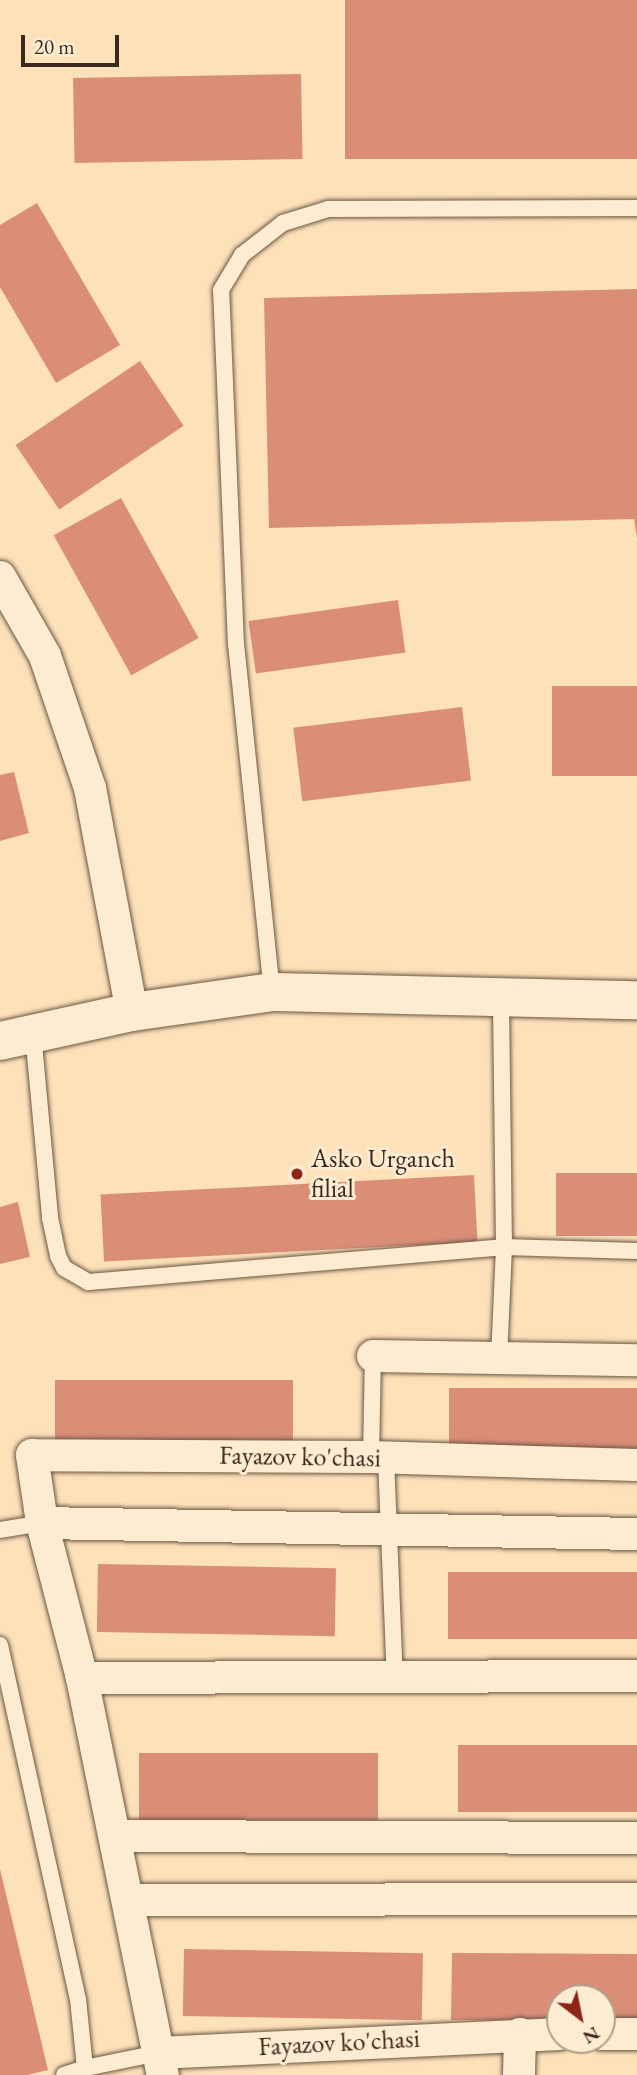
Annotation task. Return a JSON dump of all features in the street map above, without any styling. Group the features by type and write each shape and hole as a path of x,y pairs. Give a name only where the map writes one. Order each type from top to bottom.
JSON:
{"main road":[{"path":"17,1037 132,1012 272,992 637,1000"}],"street":[{"path":"0,577 45,656 90,788 132,1012"},
{"path":"373,1356 637,1360"},
{"name":"Fayazov ko'chasi","path":"546,2034 161,2064 82,1678 42,1523 32,1455 379,1458 637,1465"},
{"path":"42,1523 637,1534"},
{"path":"82,1678 395,1679 637,1676"},
{"path":"115,1836 637,1838"},
{"path":"129,1900 637,1899"},
{"path":"519,2075 520,2034"},
{"path":"616,2034 637,2034"}],"lane":[{"path":"272,992 236,645 221,290 242,255 283,223 328,209 637,208"},
{"path":"499,1358 503,1247 501,999"},
{"path":"17,1037 58,1256 64,1268 88,1282 503,1247 637,1251"},
{"path":"373,1356 395,1679"},
{"path":"0,1530 42,1523"},
{"path":"0,1646 78,1999 85,2068"},
{"path":"64,2075 85,2068 161,2064"}],"building":[{"path":"345,0 637,0 637,159 345,159"},
{"path":"301,74 302,159 75,163 73,78"},
{"path":"37,203 120,345 56,383 0,287 0,225"},
{"path":"637,289 637,538 634,519 269,528 264,298"},
{"path":"140,361 184,426 59,510 16,445"},
{"path":"121,498 199,638 131,675 54,535"},
{"path":"398,600 405,652 256,673 248,621"},
{"path":"552,686 637,686 637,776 552,776"},
{"path":"462,707 471,780 302,801 293,728"},
{"path":"14,772 29,833 0,841 0,775"},
{"path":"556,1173 637,1173 637,1236 556,1236"},
{"path":"474,1175 478,1242 104,1261 101,1195"},
{"path":"18,1202 30,1257 0,1264 0,1207"},
{"path":"55,1380 293,1380 293,1447 55,1447"},
{"path":"449,1388 637,1388 637,1455 449,1455"},
{"path":"98,1564 336,1568 335,1636 97,1632"},
{"path":"448,1572 637,1572 637,1639 448,1639"},
{"path":"458,1745 637,1745 637,1812 458,1812"},
{"path":"139,1753 378,1753 378,1820 139,1820"},
{"path":"0,1869 48,2070 27,2075 0,2075"},
{"path":"184,1949 423,1953 422,2020 183,2016"},
{"path":"452,1953 637,1954 637,2022 616,2021 616,1984 546,1984 546,2021 451,2020"}],"place":[{"name":"Asko Urganch filial","path":"297,1174"}]}
